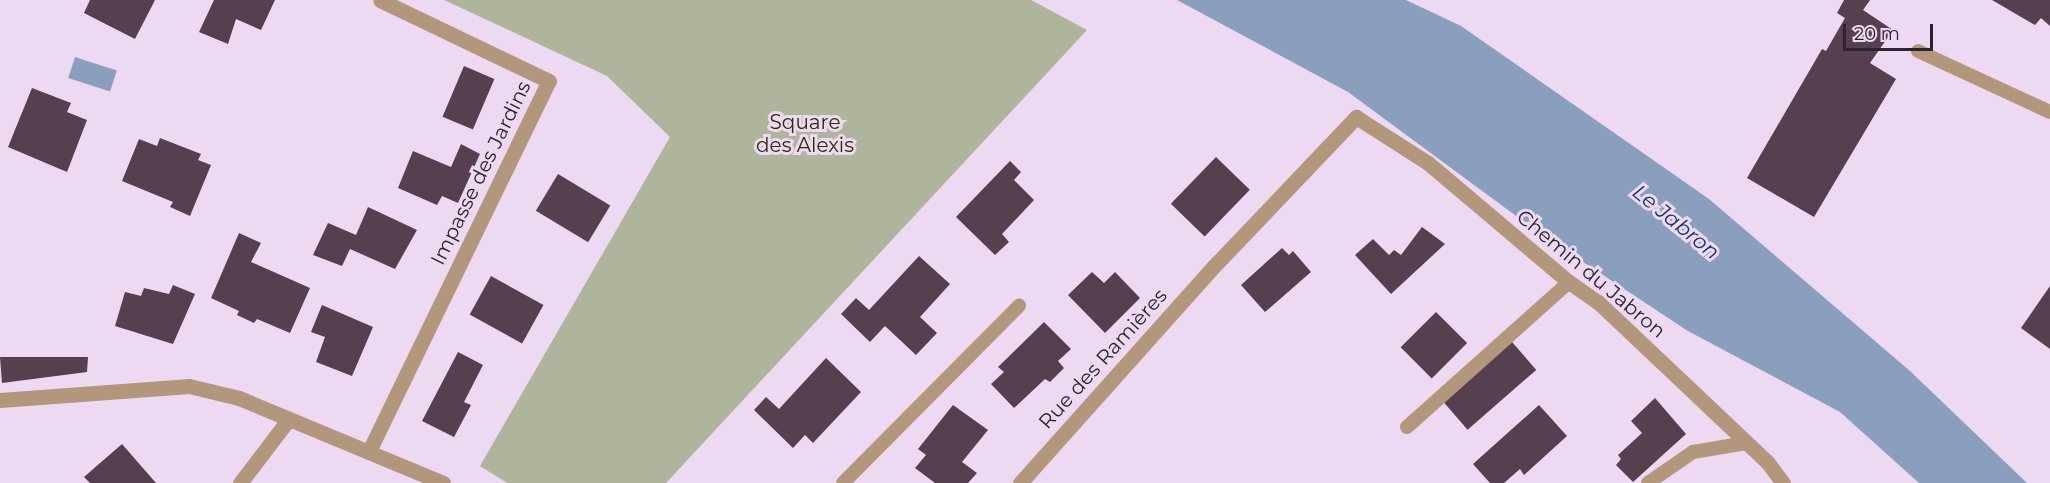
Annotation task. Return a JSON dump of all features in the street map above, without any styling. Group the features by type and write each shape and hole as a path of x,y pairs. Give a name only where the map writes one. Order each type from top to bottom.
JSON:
{"street":[{"name":"Impasse des Jardins","path":"369,451 549,81 380,0"},
{"name":"Rue des Ramières","path":"1020,483 1217,263 1356,117"},
{"name":"Chemin du Jabron","path":"1356,117 1428,163 1569,282 1598,302 1746,442 1783,483"},
{"path":"0,400 189,386 239,398 443,483"},
{"path":"240,483 288,420"}],"lane":[{"path":"1918,51 2050,112"},
{"path":"1407,427 1569,282"},
{"path":"843,483 1019,306"},
{"path":"1648,483 1693,453 1746,442"}],"green space":[{"name":"Square des Alexis","path":"444,0 1031,0 1087,30 666,483 507,483 480,466 670,137 607,76"}],"water":[{"name":"Le Jabron","path":"1177,0 1406,0 1461,26 1709,199 1910,371 2027,483 1919,483 1840,412 1688,331 1542,235 1348,92"},
{"path":"75,57 117,71 110,92 68,78"}],"building":[{"path":"90,0 155,0 135,39 84,13"},
{"path":"214,0 275,0 261,30 236,19 228,44 199,32"},
{"path":"1844,0 1870,0 1863,10 1893,30 1870,63 1896,79 1814,217 1747,178 1822,49 1826,51 1845,18 1837,13"},
{"path":"1992,0 2050,0 2050,26 2041,18 2035,25"},
{"path":"464,66 494,79 473,130 443,117"},
{"path":"32,88 71,103 67,112 87,120 67,172 8,147"},
{"path":"160,138 201,154 198,160 211,165 190,216 170,207 173,202 122,181 139,139 157,146"},
{"path":"461,144 480,154 458,203 442,196 437,205 398,188 413,151 451,167"},
{"path":"1216,157 1250,190 1205,236 1171,204"},
{"path":"1010,161 1021,172 1014,180 1034,200 1002,234 1009,242 995,255 956,217"},
{"path":"558,174 610,205 588,242 536,211"},
{"path":"368,207 417,230 395,269 350,249 342,266 313,255 328,223 356,235"},
{"path":"1422,227 1445,244 1391,294 1355,255 1373,239 1389,255 1394,250 1401,255"},
{"path":"239,233 261,243 251,262 310,288 290,333 257,319 254,323 237,315 239,311 211,298"},
{"path":"1282,248 1289,255 1293,251 1311,272 1265,312 1241,285"},
{"path":"919,256 950,284 920,317 937,333 916,355 885,326 870,342 841,314 856,298 869,310"},
{"path":"1092,272 1104,283 1115,272 1140,298 1105,333 1068,295"},
{"path":"491,276 543,305 522,344 470,314"},
{"path":"173,285 195,294 173,344 115,326 125,292 141,296 144,288 169,294"},
{"path":"2050,286 2050,349 2021,328"},
{"path":"322,305 373,327 352,376 316,362 325,337 311,332"},
{"path":"1436,312 1467,343 1432,378 1401,347"},
{"path":"1044,322 1071,349 1058,361 1064,368 1050,382 1045,379 1014,408 991,384 1004,372 998,367"},
{"path":"1512,342 1536,370 1468,430 1443,402"},
{"path":"458,352 483,365 464,402 471,405 454,437 422,421"},
{"path":"0,357 88,357 87,372 2,383"},
{"path":"826,358 861,392 813,443 805,435 793,448 754,410 766,397 779,409"},
{"path":"1655,398 1686,434 1633,482 1616,465 1621,459 1618,455 1642,433 1631,421"},
{"path":"953,405 988,430 962,462 977,473 968,483 935,483 915,468 926,455 918,449"},
{"path":"1539,405 1567,436 1524,475 1520,469 1504,483 1490,483 1473,464"},
{"path":"122,444 156,483 90,483 84,477"}]}
